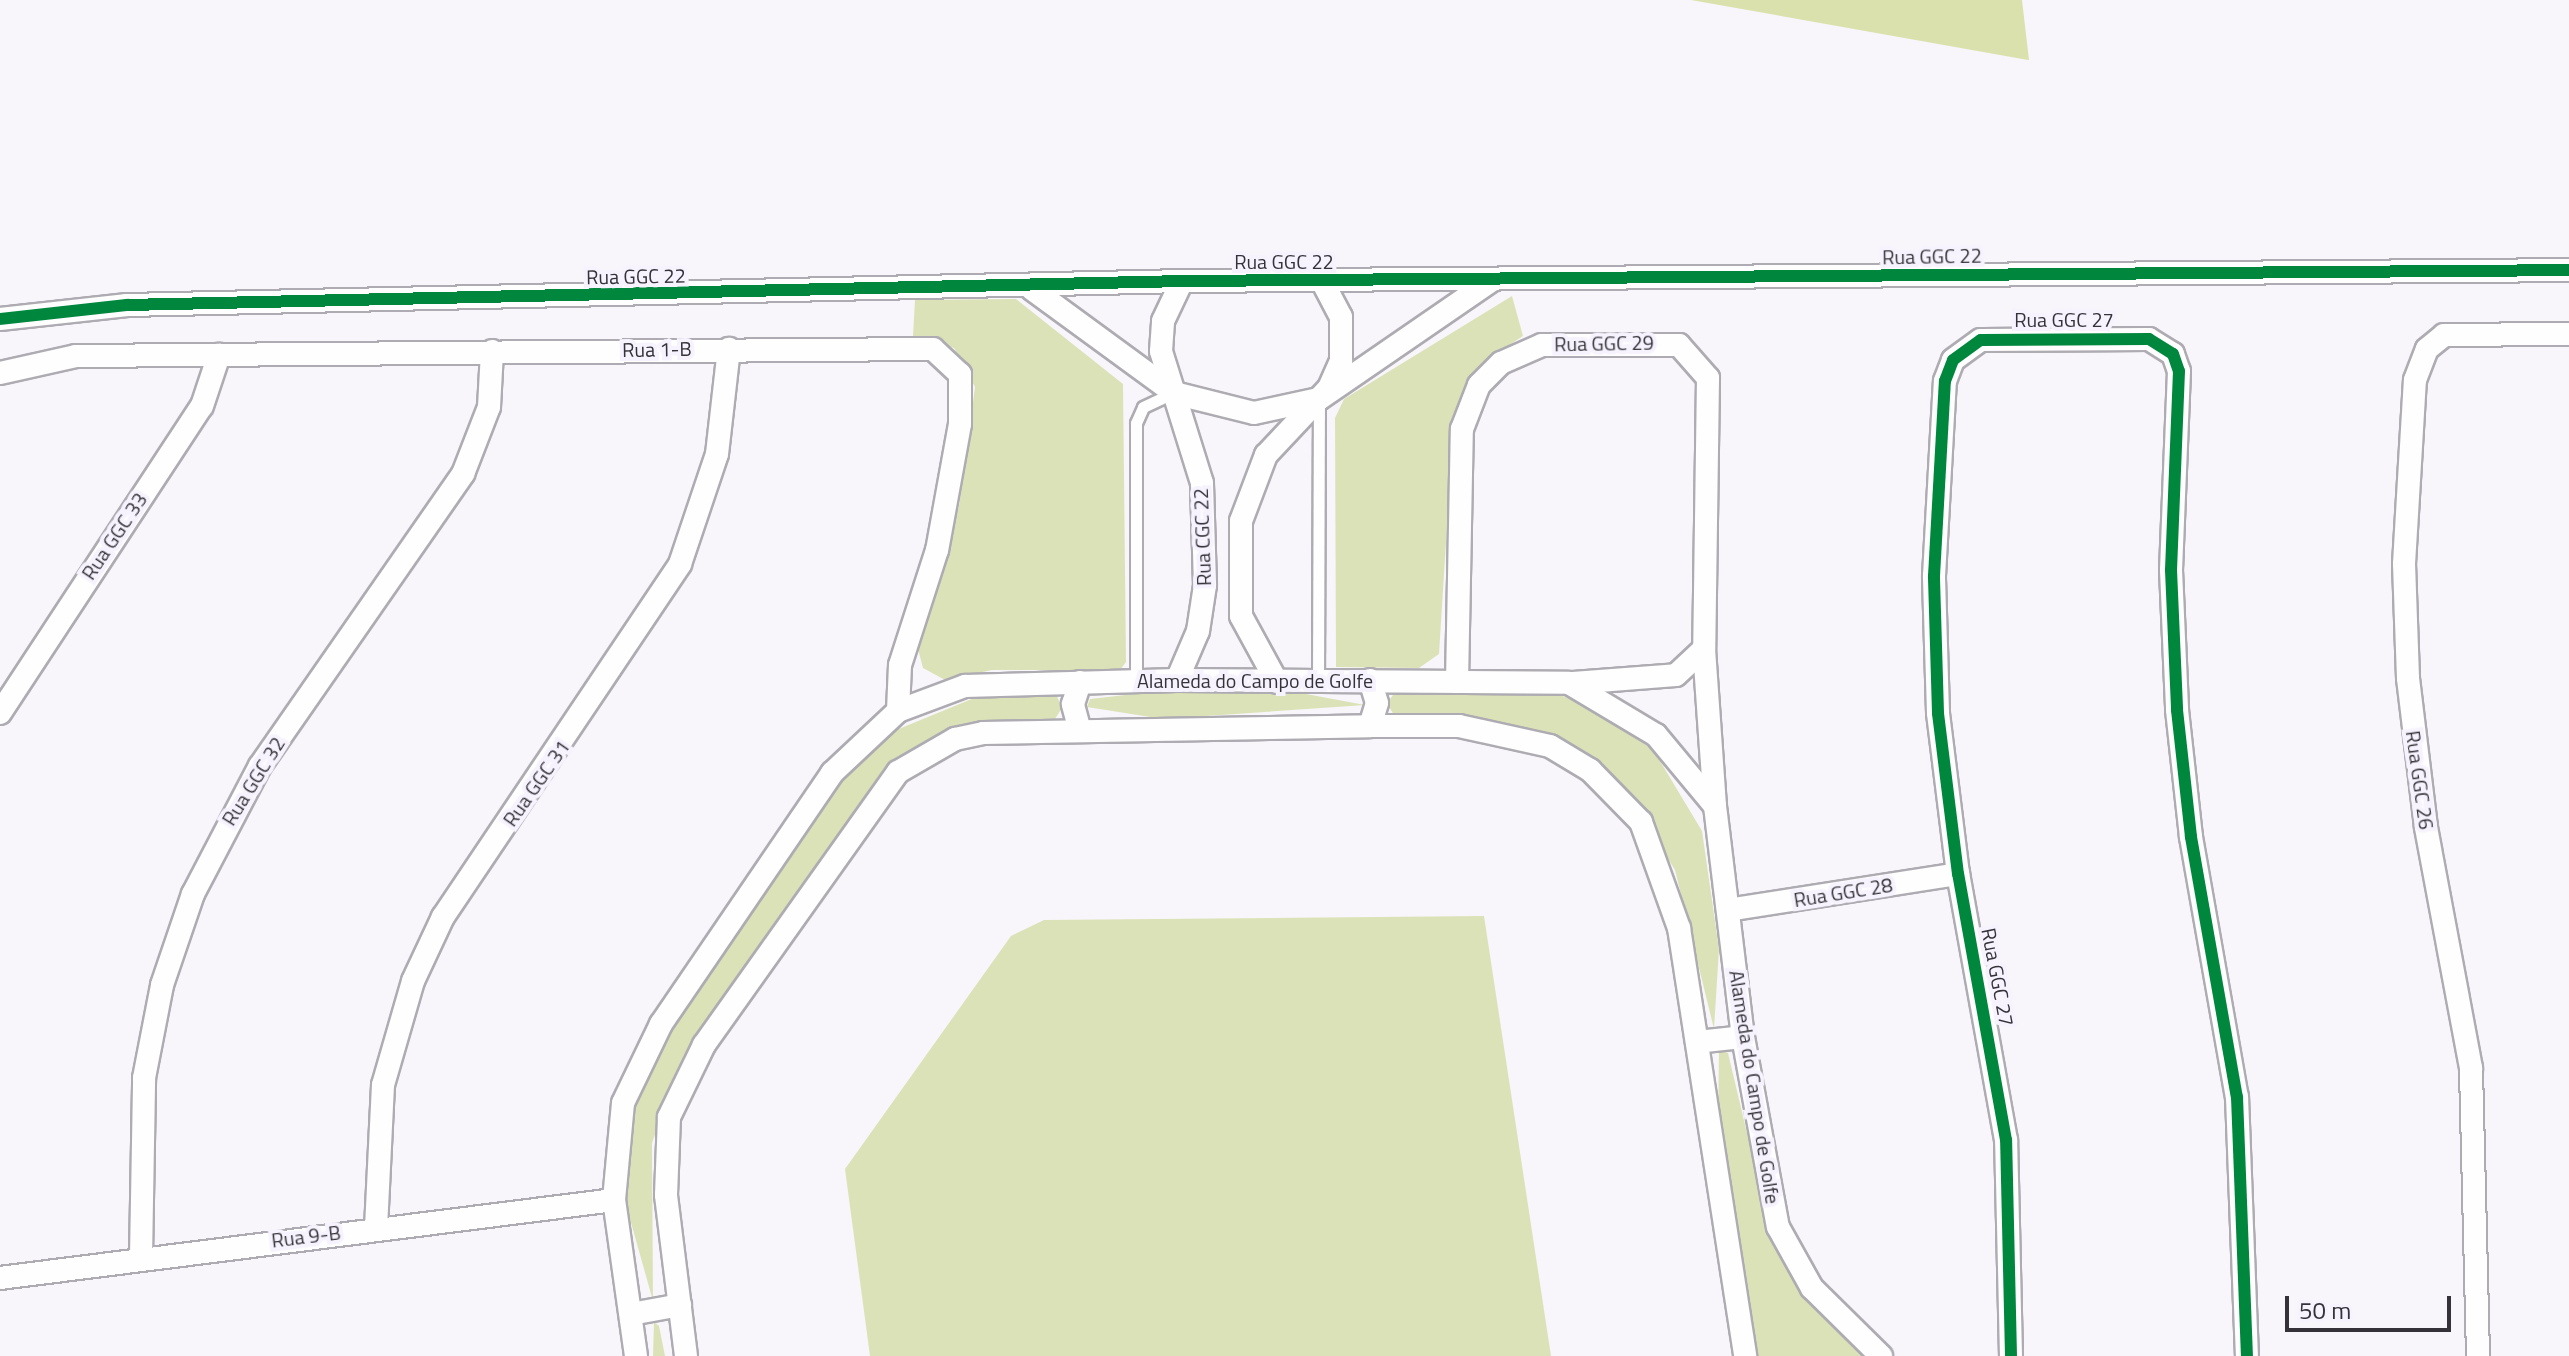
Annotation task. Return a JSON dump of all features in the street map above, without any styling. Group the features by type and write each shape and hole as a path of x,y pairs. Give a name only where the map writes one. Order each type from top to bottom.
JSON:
{"street":[{"name":"Rua GGC 22","path":"0,319 127,305 1032,289 1182,281 1491,281 2569,270"},
{"path":"1174,393 1161,336 1182,281"},
{"path":"1319,399 1344,346 1337,304 1322,281"},
{"name":"Rua CGC 22","path":"1277,682 1241,616 1241,521 1266,455 1319,399 1491,281"},
{"name":"Rua CGC 22","path":"1032,289 1174,393 1254,413 1319,399"},
{"name":"Rua GGC 26","path":"2478,1356 2471,1068 2426,827 2408,678 2404,564 2415,380 2427,349 2444,335 2569,334"},
{"name":"Rua GGC 27","path":"2011,1356 2005,1129 1958,874 1935,644 1935,514 1948,370 1981,340 2158,342 2179,371 2171,570 2177,710 2191,837 2237,1097 2247,1356"},
{"name":"Rua GGC 29","path":"1457,682 1465,414 1490,373 1542,345 1669,342 1702,367 1704,649 1715,806"},
{"name":"Rua 1-B","path":"0,373 76,356 924,347 942,352 960,374 947,507 902,657 898,711"},
{"name":"Rua GGC 31","path":"376,1228 381,1098 413,981 443,917 648,622 680,564 717,454 729,349"},
{"name":"Rua GGC 32","path":"141,1257 144,1078 162,985 193,894 260,766 463,474 489,407 492,351"},
{"name":"Rua GGC 33","path":"0,713 202,406 219,355"},
{"name":"Rua CGC 22","path":"1174,393 1205,507 1203,608 1177,680"},
{"path":"1569,683 1676,675 1704,649"},
{"path":"1370,680 1377,703 1370,726"},
{"name":"Alameda do Campo de Golfe","path":"636,1356 614,1200 623,1103 661,1024 832,773 864,735 898,711 993,681 1569,683"},
{"path":"1080,682 1073,704 1080,731"},
{"path":"1569,683 1656,735 1715,806"},
{"path":"686,1356 665,1151 682,1082 873,799 898,772 955,739 1080,731 1370,726 1512,733 1550,746 1620,796 1654,846 1670,888 1745,1356"},
{"name":"Alameda do Campo de Golfe","path":"1715,806 1743,1037 1778,1227 1812,1288 1881,1356"},
{"name":"Rua GGC 28","path":"1728,910 1958,874"},
{"path":"1697,1042 1743,1037"},
{"name":"Rua 9-B","path":"0,1278 141,1257 614,1200"},
{"path":"631,1314 680,1305"}],"lane":[{"path":"1136,680 1136,423 1143,407 1174,393"},
{"path":"1318,681 1319,399"}],"green space":[{"path":"1691,0 2022,0 2029,60 2028,60"},
{"path":"1512,296 1523,336 1482,363 1454,415 1439,654 1419,668 1336,667 1335,418 1344,399"},
{"path":"1016,299 1123,384 1126,662 1120,670 992,670 945,680 923,668 917,645 959,506 975,387 954,348 913,336 915,300"},
{"path":"1161,691 1290,691 1365,705 1163,719 1087,707 1090,699"},
{"path":"1396,691 1549,691 1595,708 1654,751 1702,831 1719,949 1714,1029 1675,870 1625,788 1585,754 1536,730 1481,719 1395,717 1387,703"},
{"path":"1056,694 1062,708 1055,719 945,733 889,767 684,1055 652,1143 653,1301 623,1194 626,1124 652,1053 836,783 889,733 979,696"},
{"path":"1484,916 1551,1356 870,1356 845,1169 1011,936 1044,920"},
{"path":"1719,1048 1728,1053 1771,1234 1815,1308 1862,1356 1755,1356 1718,1126"},
{"path":"654,1322 659,1326 665,1356 653,1356"}],"cycle path":[{"path":"0,319 127,305 1182,281 2569,270"},
{"path":"2011,1356 2006,1140 1958,874 1938,713 1934,576 1945,381 1953,360 1981,340 2149,339 2173,354 2179,371 2171,570 2177,710 2191,837 2237,1097 2247,1356"}]}
